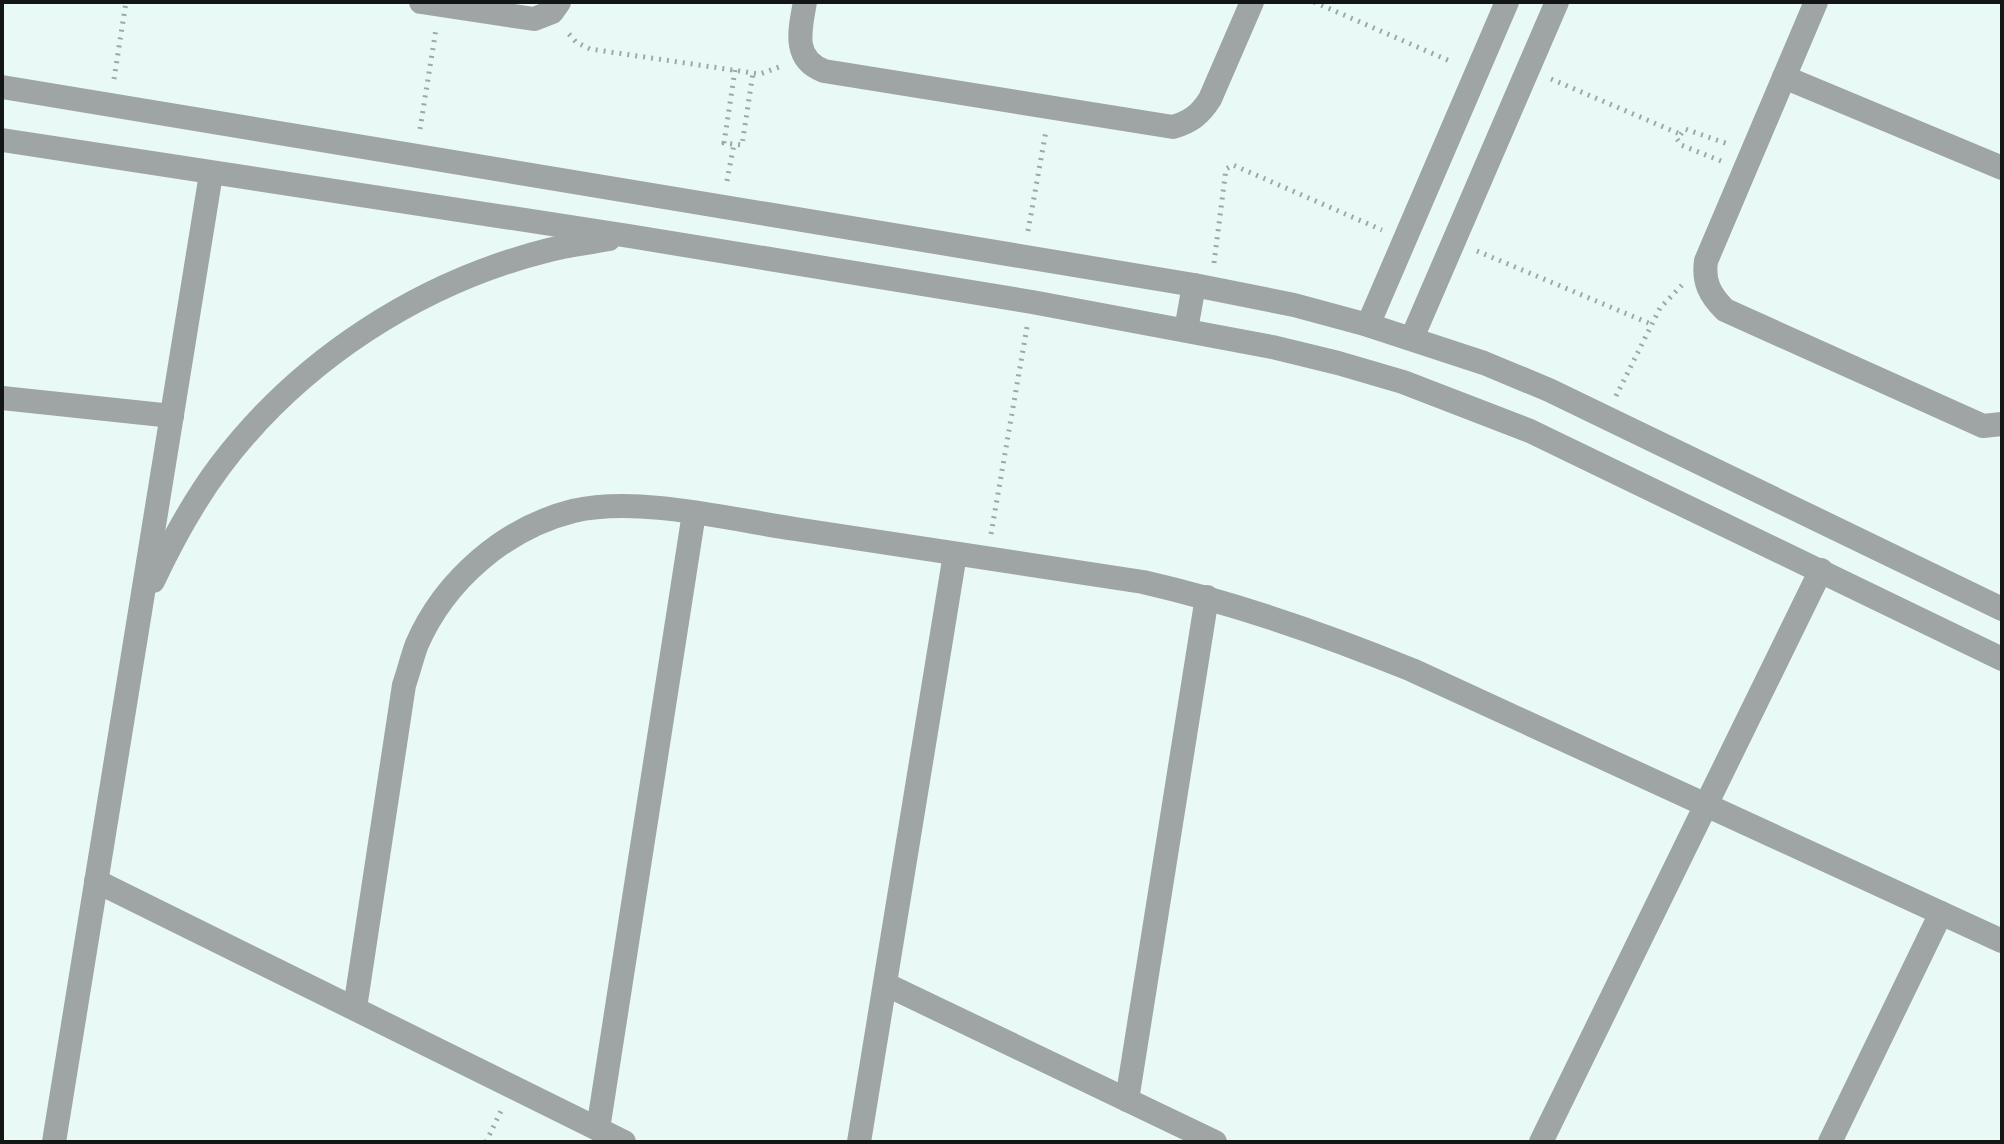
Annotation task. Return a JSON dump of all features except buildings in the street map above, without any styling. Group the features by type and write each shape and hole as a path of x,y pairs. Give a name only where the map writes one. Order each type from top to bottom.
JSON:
{"street":[{"path":"805,2 800,33 802,51 815,68 1157,127 1188,123 1201,113 1252,2"},
{"path":"1368,325 1507,2"},
{"path":"1412,338 1557,2"},
{"path":"1816,2 1706,261 1704,275 1715,300 1725,310 1983,426 2002,424"},
{"path":"431,3 534,19 556,7"},
{"path":"1784,77 2002,168"},
{"path":"2,87 723,205 1203,286 1294,305 1412,338 1549,390 2002,609"},
{"path":"2,140 629,236 1032,302 1272,347 1338,363 1467,405 1530,431 2002,659"},
{"path":"54,1142 211,174"},
{"path":"141,605 176,533 220,466 273,405 334,353 400,309 473,274 549,250 629,236"},
{"path":"1186,330 1203,286"},
{"path":"2,398 172,416"},
{"path":"355,1008 404,685 417,645 437,608 464,575 496,547 532,526 572,512 614,505 694,513 1143,582 1207,597 1341,641 1412,670 2002,941"},
{"path":"598,1129 694,513"},
{"path":"859,1142 955,554"},
{"path":"1541,1142 1821,570"},
{"path":"1127,1100 1207,597"},
{"path":"96,881 624,1142"},
{"path":"1830,1142 1941,913"},
{"path":"885,984 1215,1142"}],"path":[{"path":"110,103 126,2"},
{"path":"1314,2 1477,73"},
{"path":"416,154 431,3"},
{"path":"556,7 576,42 590,49 753,73 774,71 802,51"},
{"path":"1528,69 1680,134"},
{"path":"735,70 724,143 742,145 753,73"},
{"path":"1023,256 1050,109"},
{"path":"1683,129 1687,129 1748,162 1681,145 1677,139 1683,129"},
{"path":"723,205 734,144"},
{"path":"1203,286 1226,169 1233,165 1405,240"},
{"path":"1454,241 1651,324"},
{"path":"1605,418 1651,324 1672,293 1704,275"},
{"path":"987,559 1032,302"}]}
